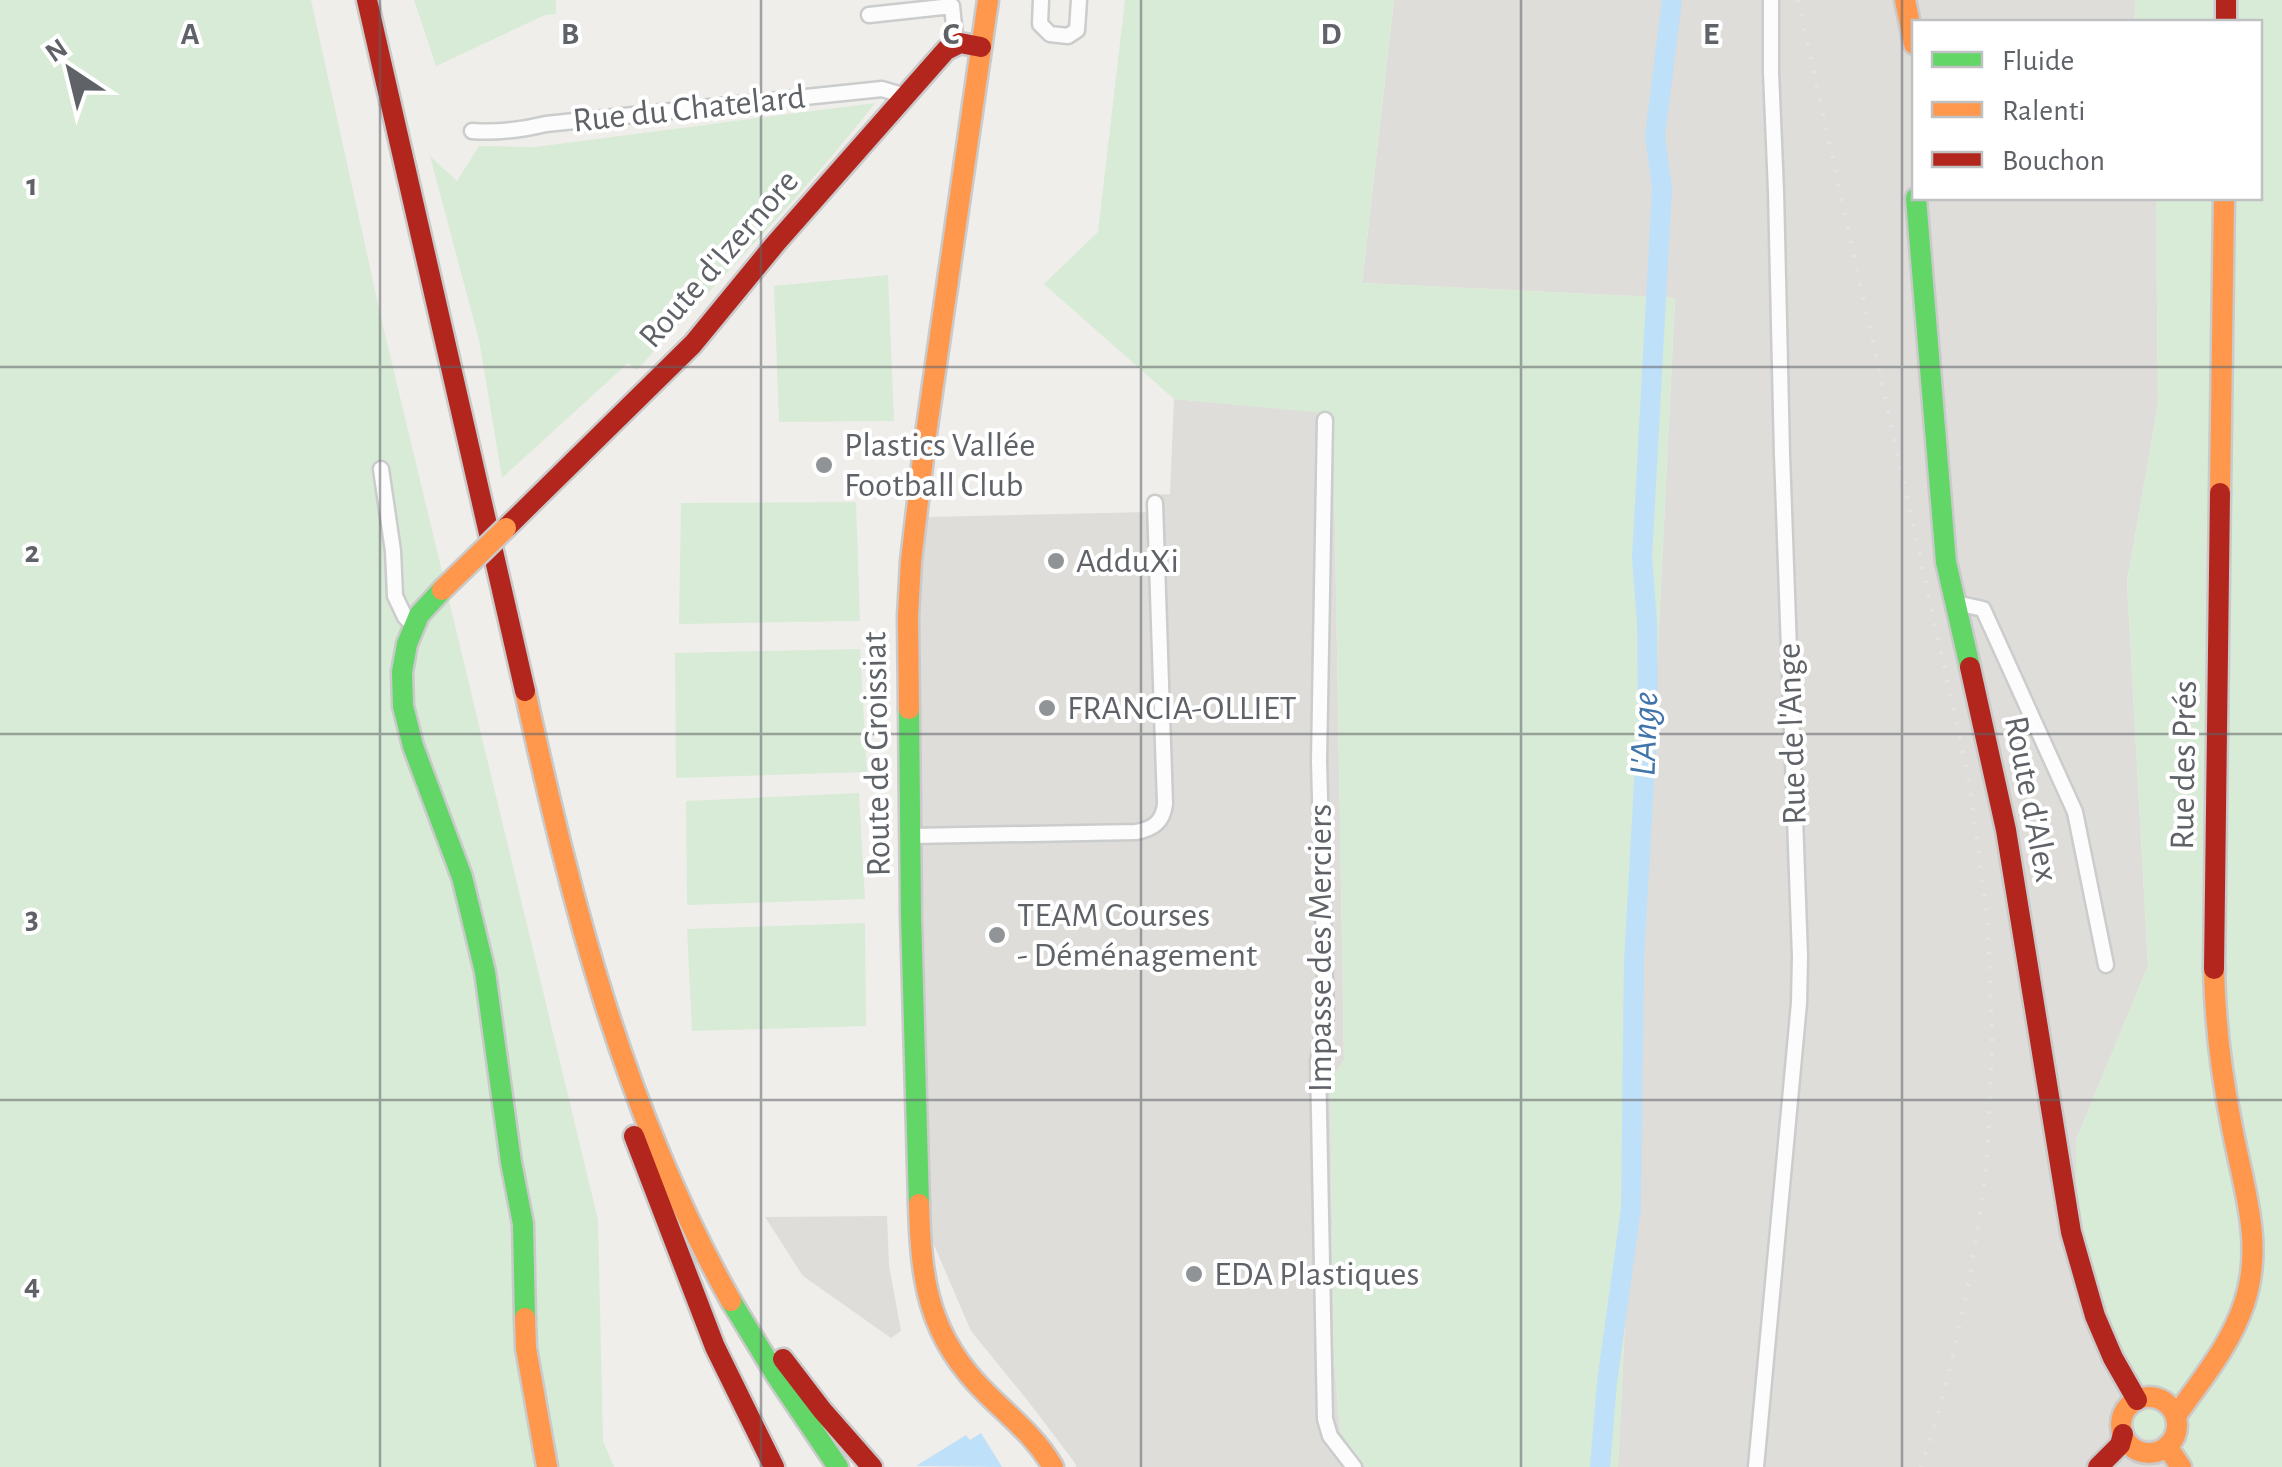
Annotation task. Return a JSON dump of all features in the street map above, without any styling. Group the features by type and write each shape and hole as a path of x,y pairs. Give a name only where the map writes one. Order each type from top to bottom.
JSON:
{"main road":[{"path":"351,0 559,903 586,998 667,1227 774,1467"},
{"path":"367,0 556,825 600,990 633,1090 706,1254 766,1361 838,1467"},
{"name":"Route de Groissiat","path":"988,0 925,442 912,561 907,672 920,1247 937,1329 958,1364 1040,1444 1053,1467"},
{"path":"1905,0 1912,34"},
{"path":"956,45 981,47"},
{"name":"Route d'Izernore","path":"414,626 428,604 693,344 905,96 946,50 956,45"},
{"name":"Route d'Alex","path":"1916,200 1946,562 2006,830 2074,1247 2094,1316 2137,1400"},
{"name":"Rue des Prés","path":"2176,1416 2216,1363 2234,1328 2250,1287 2254,1258 2220,1050 2214,973 2224,200"},
{"path":"414,626 404,659 403,706 413,746 462,877 484,972 523,1224 526,1348 548,1467"},
{"path":"631,1128 676,1230 721,1317 819,1467"},
{"path":"706,1254 800,1382 872,1467"},
{"name":"Rue des Prés","path":"2158,1398 2184,1382 2234,1328"},
{"path":"2101,1467 2120,1444 2129,1442 2152,1452 2167,1446 2176,1432 2176,1416 2166,1402 2151,1396 2130,1404 2122,1418 2129,1442"},
{"path":"2167,1446 2180,1467"}],"street":[{"path":"1042,0 1040,24 1050,34 1068,36 1076,30 1080,0"},
{"name":"Rue de l'Ange","path":"1756,1467 1799,1003 1800,956 1771,0"},
{"path":"870,15 952,6 956,45"},
{"name":"Rue du Chatelard","path":"472,131 493,133 882,89 905,96"},
{"name":"Impasse des Merciers","path":"1326,420 1319,761 1326,1016 1318,1060 1325,1419 1330,1436 1354,1467"},
{"path":"382,469 395,596 414,626"},
{"path":"910,836 1136,832 1157,824 1165,804 1155,502"},
{"path":"1956,602 1984,609 2075,812 2106,966"}],"shaded area":[{"path":"1394,0 2136,0 2134,20 1912,20 1912,200 2156,200 2158,404 2127,582 2148,966 2076,1140 2194,1467 1618,1467 1675,298 1362,283"},
{"path":"1174,399 1333,413 1344,1060 1330,1081 1334,1357 1340,1431 1365,1467 1076,1467 971,1331 931,1238 919,622 925,517 1148,512 1148,495 1170,494"},
{"path":"887,1216 889,1265 901,1331 891,1338 803,1276 765,1217"}],"green space":[{"path":"0,0 311,0 382,322 598,1220 603,1441 614,1467 0,1467"},
{"path":"414,0 556,0 556,14 545,15 436,66"},
{"path":"1125,0 1394,0 1362,283 1675,298 1618,1467 1365,1467 1340,1431 1334,1357 1330,1081 1344,1060 1333,414 1174,399 1044,284 1098,232"},
{"path":"2136,0 2282,0 2282,1467 2194,1467 2168,1424 2150,1439 2136,1431 2134,1415 2155,1404 2121,1352 2076,1217 2076,1140 2148,966 2127,582 2158,404 2156,200 2262,200 2262,20 2134,20"},
{"path":"875,103 789,205 637,370 628,363 502,478 479,340 430,156 457,181 479,146 535,147"},
{"path":"888,275 894,421 779,422 774,286"},
{"path":"856,502 860,621 679,624 681,503"},
{"path":"860,649 867,772 676,778 675,653"},
{"path":"859,793 865,899 687,905 686,801"},
{"path":"865,923 866,1026 692,1031 687,929"}],"water":[{"path":"981,1433 1002,1467 916,1466 966,1435 970,1440"}],"waterway":[{"name":"L'Ange","path":"1600,1467 1607,1382 1631,1209 1634,961 1648,712 1642,558 1662,188 1655,136 1672,0"}],"railway":[{"path":"1798,0 1969,780 1988,922 1992,1042 1982,1202 1956,1344 1921,1467"}],"traffic: fast":[{"path":"1916,200 1946,562 1970,667"},
{"path":"442,590 419,615 407,644 402,672 403,706 413,746 462,877 485,972 523,1224 525,1318"},
{"path":"909,709 919,1204"},
{"path":"731,1301 838,1467"}],"traffic: slow":[{"path":"909,709 911,561 988,0"},
{"path":"1905,0 1912,34"},
{"path":"2220,493 2224,200"},
{"path":"442,590 506,528"},
{"path":"525,691 562,849 605,1004 660,1155 731,1301"},
{"path":"2176,1416 2231,1334 2244,1304 2252,1258 2250,1213 2221,1065 2214,969"},
{"path":"919,1204 922,1258 931,1306 951,1350 986,1393 1031,1437 1053,1467"},
{"path":"525,1318 526,1348 547,1467"},
{"path":"2149,1397 2169,1405 2177,1425 2169,1445 2149,1453 2129,1445 2121,1425 2129,1405 2149,1397"},
{"path":"2167,1446 2181,1467"}],"traffic: jam":[{"path":"367,0 525,691"},
{"path":"2226,0 2226,20"},
{"path":"506,528 693,344 946,50 960,43 981,47"},
{"path":"2214,969 2220,493"},
{"path":"1970,667 2006,830 2071,1232 2095,1316 2137,1400"},
{"path":"634,1136 715,1347 774,1467"},
{"path":"783,1359 872,1467"},
{"path":"2098,1467 2120,1445 2123,1434"}],"place":[{"name":"Plastics Vallée Football Club","path":"824,465"},
{"name":"AdduXi","path":"1056,561"},
{"name":"FRANCIA-OLLIET","path":"1047,708"},
{"name":"TEAM Courses - Déménagement","path":"997,935"},
{"name":"EDA Plastiques","path":"1194,1274"}]}
